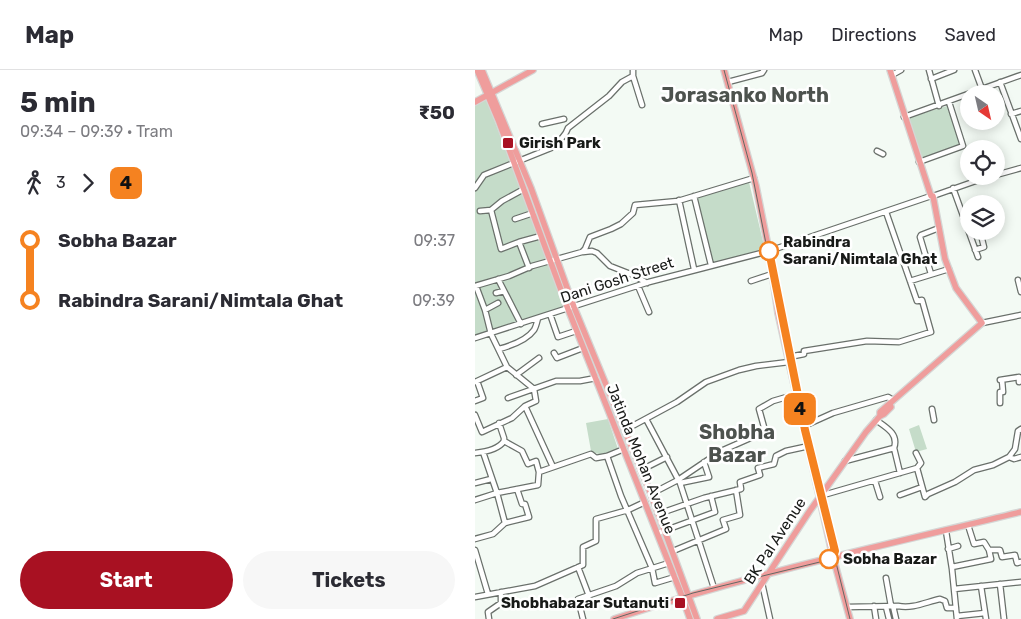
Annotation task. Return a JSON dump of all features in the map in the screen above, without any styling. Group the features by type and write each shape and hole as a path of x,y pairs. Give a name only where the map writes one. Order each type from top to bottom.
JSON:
{"main road":[{"path":"477,70 501,114 520,160 557,259 571,308"},
{"path":"482,70 513,163 550,261 625,430 673,551 686,596 697,619"},
{"path":"475,98 533,70"},
{"path":"725,70 754,178 769,251 778,314 833,557 850,619"},
{"path":"891,73 919,162 932,196 945,259 956,288 982,324"},
{"path":"475,102 490,92"},
{"name":"Jatinda Mohan Avenue","path":"571,308 583,348 669,563 686,596 690,619"},
{"name":"BK Pal Avenue","path":"717,619 737,616 744,611 820,496 887,405 982,324"},
{"path":"614,619 626,617 715,588 833,557 1021,512"}],"street":[{"path":"633,70 642,105"},
{"path":"728,82 762,73 764,70"},
{"path":"891,73 901,70"},
{"path":"929,70 939,106"},
{"path":"931,79 954,70"},
{"path":"975,70 981,85"},
{"path":"992,85 1021,75"},
{"path":"475,188 484,175 556,145 568,128 609,96 622,82 633,76"},
{"path":"1000,82 1021,138"},
{"path":"905,117 960,98"},
{"path":"919,162 963,146 949,102"},
{"path":"1011,114 1021,111"},
{"path":"542,124 564,119"},
{"path":"1005,172 1021,168"},
{"path":"582,252 590,236 621,224 633,213 635,205 679,200 754,178"},
{"name":"Dani Gosh Street","path":"475,338 694,269 769,251 962,185"},
{"path":"953,188 978,257"},
{"path":"480,212 491,210 523,189"},
{"path":"694,196 711,265"},
{"path":"679,200 694,269"},
{"path":"491,210 501,249 541,236"},
{"path":"625,430 677,402 706,382 756,366 789,359 804,354 804,351 867,341 904,341 931,332 929,319 922,300 917,301 885,212"},
{"path":"515,219 533,213"},
{"path":"931,274 920,237 939,228"},
{"path":"975,250 984,247 982,240"},
{"path":"519,242 529,268"},
{"path":"475,415 482,432 512,418 525,406 536,401 534,389 507,368 491,334 485,310 475,286 550,261 592,251 597,253 610,266 647,283"},
{"path":"910,281 949,269"},
{"path":"751,281 772,274"},
{"path":"498,279 521,324"},
{"path":"1018,280 1021,292"},
{"path":"638,286 649,312"},
{"path":"496,293 504,290"},
{"path":"485,310 498,303"},
{"path":"550,314 559,337 577,331"},
{"path":"982,324 1021,315"},
{"path":"499,349 509,346 528,335 534,330 539,318"},
{"path":"554,353 557,358 583,348"},
{"path":"516,374 539,358"},
{"path":"475,401 483,398 476,382 507,368"},
{"path":"508,398 556,381 580,381 603,377"},
{"path":"1001,403 999,395 1000,392 1003,392 1001,380 1019,377 1019,382 1021,381"},
{"path":"651,494 679,481 721,451 755,436 764,427 759,409 773,401 797,394"},
{"path":"804,426 833,413 888,397 892,402"},
{"path":"525,406 553,467"},
{"path":"932,409 933,420"},
{"path":"878,418 892,431 900,473"},
{"path":"646,419 679,481 715,588"},
{"path":"499,423 504,441"},
{"path":"917,468 925,498 928,494 955,482 974,470 993,465 1009,457 1015,449 1017,431 1021,429"},
{"path":"475,453 495,448 504,441"},
{"path":"475,498 538,485 539,472 536,461 528,464 522,451 504,441"},
{"path":"658,514 741,488 740,482 760,475 759,468 773,464 775,456 785,450 809,446"},
{"path":"845,461 894,448"},
{"path":"539,472 591,454 596,458 624,449"},
{"path":"483,452 505,523"},
{"path":"820,496 917,468 921,463 916,454"},
{"path":"607,456 621,496 652,568 655,583 675,577"},
{"path":"641,470 667,457"},
{"path":"1009,457 1014,459 1021,457"},
{"path":"679,481 709,476 704,462"},
{"path":"475,483 491,479"},
{"path":"875,481 881,497"},
{"path":"900,495 922,487"},
{"path":"475,539 493,534 505,523 529,517 517,489"},
{"path":"673,551 726,529 723,520 741,515 736,490"},
{"path":"658,533 715,512 711,496"},
{"path":"589,596 580,566 583,547 596,541 595,519 628,510 645,502"},
{"path":"952,567 991,560 989,550 984,542 974,544 968,525"},
{"path":"946,531 957,618 985,612"},
{"path":"948,549 958,546"},
{"path":"475,550 488,594"},
{"path":"989,550 1000,550 1002,557 1015,555 1017,563 1021,562"},
{"path":"583,619 577,600 616,586 637,573 669,563"},
{"path":"475,597 535,586 580,566"},
{"path":"886,578 890,606 889,619"},
{"path":"954,589 1021,582"},
{"path":"762,584 770,619"},
{"path":"1000,584 1005,619"},
{"path":"981,586 987,619"},
{"path":"489,619 488,612 501,603 501,592"},
{"path":"847,606 919,606 940,599 945,601 947,608 956,608"},
{"path":"874,606 876,619"},
{"path":"890,606 896,619"}],"green space":[{"path":"486,98 565,308 475,336 475,104"},
{"path":"947,106 960,144 960,151 923,161 907,118"},
{"path":"749,182 765,250 709,264 694,199"},
{"path":"608,419 618,449 605,454 595,453 591,451 586,423"},
{"path":"919,425 927,449 916,452 909,429"}],"tram line":[{"path":"724,70 752,173 803,430 850,619"},
{"name":"4","path":"769,251 792,371 835,551 834,554 833,551 833,555 829,559"},
{"path":"613,619 693,593 828,560 834,551"}],"place":[{"name":"Girish Park","path":"508,143"},
{"name":"Rabindra Sarani/Nimtala Ghat","path":"769,251"},
{"name":"Sobha Bazar","path":"829,559"},
{"name":"Shobhabazar Sutanuti","path":"680,603"}],"district":[{"name":"Jorasanko North","path":"745,95"},
{"name":"Shobha Bazar","path":"737,444"}]}
